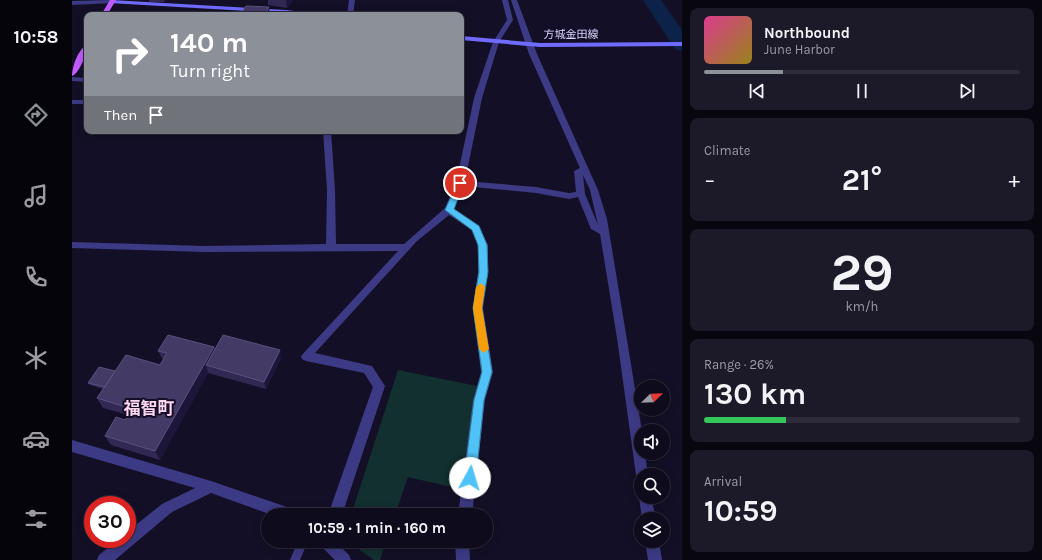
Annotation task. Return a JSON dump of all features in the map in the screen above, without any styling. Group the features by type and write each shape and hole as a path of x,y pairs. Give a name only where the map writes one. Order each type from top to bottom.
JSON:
{"main road":[{"path":"106,12 112,1 286,12"},
{"name":"方城金田線","path":"464,38 535,45 682,44"},
{"path":"72,74 84,52"}],"street":[{"path":"350,12 352,0"},
{"path":"336,508 379,386 368,369 306,356 407,247 449,210 460,183 478,98 496,42 510,20 505,0"},
{"path":"514,0 535,45 594,190 604,232 641,468"},
{"path":"72,3 112,1"},
{"path":"72,79 84,80"},
{"path":"72,102 84,102"},
{"path":"327,134 331,190 331,248"},
{"path":"585,170 578,172 581,194 594,228 604,232"},
{"path":"460,183 536,190 569,196 581,194"},
{"path":"449,210 476,228 483,245 483,272 478,308 487,372 479,400 466,508"},
{"path":"72,244 205,249 407,247"},
{"path":"72,446 211,487 270,508"},
{"path":"104,560 168,508 211,487"},
{"path":"333,548 344,560"},
{"path":"462,548 463,560"},
{"path":"653,548 655,560"}],"lane":[{"path":"295,560 300,548"}],"green space":[{"path":"398,370 477,386 460,489 408,477 397,508 353,508"},
{"path":"357,548 384,548 380,560 374,560"}],"building":[{"path":"246,6 269,7 266,12 242,12"},
{"path":"168,335 214,347 155,451 105,436 116,417 125,420 132,409 97,398 126,355 160,365 167,353 158,351"},
{"path":"223,335 280,350 264,382 206,365"},
{"path":"99,367 115,371 105,387 88,383"}],"waterway":[{"path":"652,0 682,45"}],"slow traffic":[{"path":"481,287 478,308 484,349"}],"district":[{"name":"福智町","path":"149,408"}],"route":[{"path":"460,183 449,210 476,228 483,245 483,272 478,308 487,372 479,400 470,478"}]}
